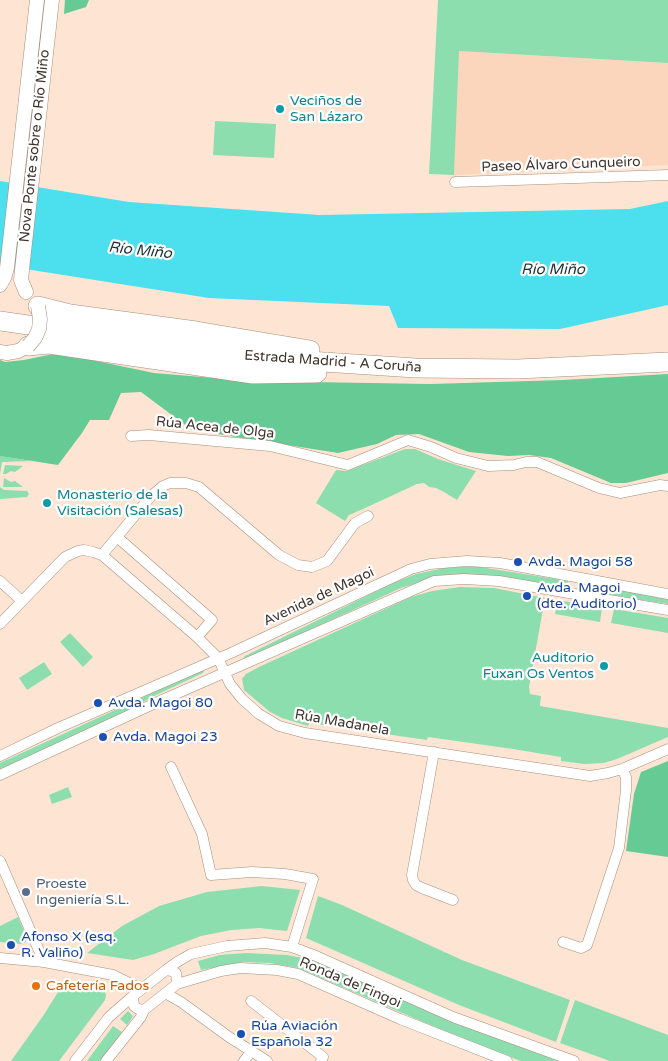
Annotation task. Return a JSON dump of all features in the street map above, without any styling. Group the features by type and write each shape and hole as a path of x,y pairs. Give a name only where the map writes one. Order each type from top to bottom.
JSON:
{"highway":[{"path":"32,299 70,314 196,331 292,348 477,369"},
{"name":"Estrada Madrid - A Coruña","path":"0,321 247,357 425,369 559,367 668,362"},
{"path":"28,346 49,344 253,374 351,373 428,377 490,375 559,367"}],"main road":[{"name":"Nova Ponte sobre o Río Miño","path":"0,286 7,268 37,0"},
{"name":"Nova Ponte sobre o Río Miño","path":"28,346 35,338 39,329 40,319 32,299 21,280 52,0"},
{"path":"0,286 10,286 32,299"},
{"path":"0,352 7,354 18,352 28,346"}],"street":[{"name":"Paseo Álvaro Cunqueiro","path":"455,182 668,175"},
{"name":"Rúa Acea de Olga","path":"131,436 149,435 270,446 348,464 408,440 431,447 456,458 488,466 537,462 599,488 620,493 668,486"},
{"path":"0,624 65,557 71,553 84,550 102,555 157,490 170,483 186,483 199,487 279,555 298,565 312,567 328,561 355,523 368,516"},
{"path":"117,537 212,620 197,637"},
{"name":"Rúa Madanela","path":"102,555 197,637 218,658 230,684 250,707 280,726 305,733 590,776 622,769 668,749"},
{"name":"Avenida de Magoi","path":"0,756 411,569 430,564 467,561 500,563 668,594"},
{"path":"0,774 225,672 434,581 464,579 499,581 668,610"},
{"path":"0,581 22,601"},
{"path":"434,752 412,875 416,885 453,900"},
{"name":"Ronda de Fingoi","path":"171,767 202,834 210,875 252,872 285,874 313,880 292,947"},
{"path":"563,942 580,948 587,945 619,848 626,790 626,777 622,769"},
{"path":"0,861 44,962"},
{"name":"Ronda de Fingoi","path":"75,1061 109,1017 137,992 191,954 227,946 265,944 292,947 316,956 453,1017 574,1061"},
{"path":"0,958 44,962 113,975 137,992 134,1006 144,1010"},
{"name":"Ronda de Fingoi","path":"106,1061 144,1010 177,984 221,971 240,968 277,970 298,974 506,1061"},
{"path":"166,970 176,974 177,984"},
{"path":"165,993 267,1061"},
{"path":"251,1001 324,1057 321,1061"},
{"path":"244,1061 251,1052"}],"shaded area":[{"path":"458,51 668,63 668,165 454,175"}],"green space":[{"path":"65,0 89,0 86,7 64,14"},
{"path":"438,0 668,0 668,63 459,51 454,175 429,174"},
{"path":"215,121 276,124 274,158 213,155"},
{"path":"58,353 154,373 250,381 430,384 563,380 668,374 668,473 626,483 611,483 551,458 469,452 419,434 396,435 377,444 338,453 192,430 141,392 121,393 109,420 90,420 58,465 0,456 0,360 5,362 24,360"},
{"path":"405,449 415,449 438,459 476,471 457,500 424,483 417,484 349,515 345,521 316,503 336,470 347,471"},
{"path":"0,456 31,461 2,462 0,474"},
{"path":"5,465 23,466 15,472 11,471 3,474"},
{"path":"4,478 11,482 15,481 23,487 3,487"},
{"path":"0,487 4,490 27,491 29,494 27,497 0,499"},
{"path":"474,566 568,581 567,588 488,575 440,576 401,588 250,657 243,658 393,583 416,574 444,568"},
{"path":"578,582 668,597 668,604 577,590"},
{"path":"460,587 494,588 545,598 529,687 530,694 541,696 540,706 668,728 668,737 617,759 604,763 584,764 561,761 561,757 428,737 427,740 309,723 308,726 270,712 244,690 242,679 246,674 259,667 411,597 432,591"},
{"path":"558,600 602,608 600,622 555,614"},
{"path":"614,609 668,618 668,633 611,623"},
{"path":"70,633 93,657 83,667 60,642"},
{"path":"44,662 52,674 27,690 19,678"},
{"path":"202,670 204,671 203,673 154,696 110,720 0,771 0,763"},
{"path":"668,761 668,857 626,851 634,794 641,772"},
{"path":"68,787 72,797 52,804 49,795"},
{"path":"262,886 300,890 287,931 259,928 231,930 201,936 133,960 87,953 122,926 159,906 207,892"},
{"path":"318,896 342,905 462,960 570,1000 556,1042 459,1005 306,938"},
{"path":"18,917 27,938 26,942 21,944 0,942 0,926"},
{"path":"246,953 287,955 314,960 561,1061 521,1061 467,1041 298,968 270,963 244,962 201,970 198,961 220,955"},
{"path":"65,981 104,989 105,1000 59,1061 11,1061 43,1016"},
{"path":"575,1000 668,1035 668,1061 610,1061 560,1043"},
{"path":"128,1011 133,1016 127,1025 120,1019"},
{"path":"113,1026 122,1032 100,1061 87,1061"}],"water":[{"name":"Río Miño","path":"0,181 129,202 320,215 630,209 668,201 668,305 560,329 398,328 389,306 209,298 0,265"}],"place":[{"name":"Veciños de San Lázaro","path":"280,109"},
{"name":"Monasterio de la Visitación (Salesas)","path":"47,503"},
{"name":"Avda. Magoi 58","path":"518,562"},
{"name":"Avda. Magoi (dte. Auditorio)","path":"527,596"},
{"name":"Auditorio Fuxan Os Ventos","path":"604,666"},
{"name":"Avda. Magoi 80","path":"98,703"},
{"name":"Avda. Magoi 23","path":"103,737"},
{"name":"Proeste Ingeniería S.L.","path":"26,892"},
{"name":"Afonso X (esq. R. Valiño)","path":"11,945"},
{"name":"Cafetería Fados","path":"36,986"},
{"name":"Rúa Aviación Española 32","path":"241,1034"}]}
